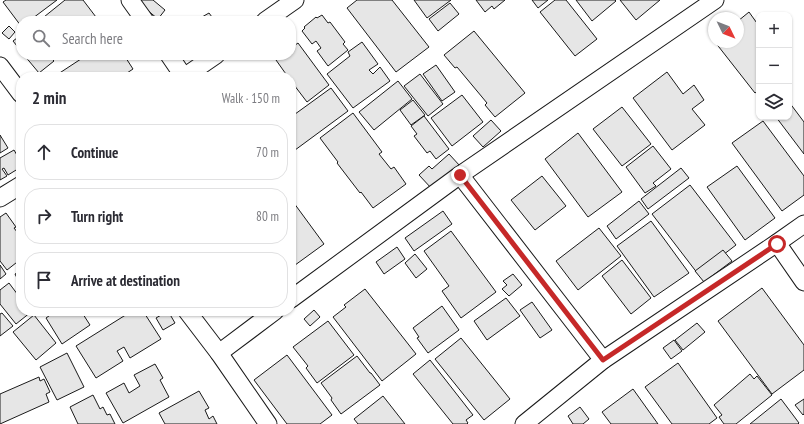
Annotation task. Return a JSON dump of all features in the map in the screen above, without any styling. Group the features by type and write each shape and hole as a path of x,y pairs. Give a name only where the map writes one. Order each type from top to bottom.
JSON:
{"street":[{"path":"130,0 141,16"},
{"path":"272,16 295,0"},
{"path":"296,295 460,175 710,2"},
{"path":"172,60 181,72"},
{"path":"191,72 209,60"},
{"path":"0,66 16,87"},
{"path":"460,175 603,360"},
{"path":"0,198 16,188"},
{"path":"524,424 603,360 777,244 804,224"},
{"path":"777,244 804,282"},
{"path":"191,316 219,352 268,424"},
{"path":"219,352 268,316"}],"building":[{"path":"6,0 57,0 36,16 16,16 16,19 3,2"},
{"path":"65,0 83,0 95,16 45,16"},
{"path":"135,0 153,0 165,10 160,16 154,16"},
{"path":"357,0 392,0 429,47 396,72 347,8"},
{"path":"414,0 451,0 427,18"},
{"path":"476,0 505,0 494,9 492,6 485,12"},
{"path":"532,0 548,0 538,8"},
{"path":"555,0 566,0 597,39 575,56 540,12"},
{"path":"576,0 615,0 616,1 592,21"},
{"path":"620,0 660,0 636,20"},
{"path":"450,3 459,14 438,31 429,19"},
{"path":"749,12 756,22 755,93 720,48 744,48 744,16"},
{"path":"209,13 211,16 204,16"},
{"path":"322,15 328,23 330,22 345,42 343,44 348,50 328,66 317,51 321,48 316,41 312,44 302,31 305,28 304,27 316,17 317,18"},
{"path":"9,26 15,32 9,39 2,33"},
{"path":"474,31 525,93 495,117 485,105 487,103 457,67 455,68 444,55"},
{"path":"362,42 378,64 369,70 373,74 380,67 390,81 353,108 327,74 350,56 348,52"},
{"path":"298,43 329,85 307,102 296,88 296,72 284,72 276,60 296,60 296,44"},
{"path":"28,60 54,61 40,72 38,72"},
{"path":"79,60 127,60 133,69 128,72 61,72"},
{"path":"436,65 455,92 442,101 423,74"},
{"path":"667,72 683,94 694,85 704,100 692,109 705,125 672,150 633,98"},
{"path":"420,74 443,104 428,116 404,86"},
{"path":"398,81 412,99 374,130 359,112"},
{"path":"331,88 348,111 296,149 296,113"},
{"path":"462,95 483,122 452,146 431,118"},
{"path":"413,100 425,115 411,125 400,110"},
{"path":"792,106 804,122 804,154 778,120 792,120"},
{"path":"622,107 651,144 622,166 593,129"},
{"path":"353,113 382,152 379,154 391,169 394,167 406,184 373,208 337,163 338,162 320,138"},
{"path":"424,116 449,149 436,159 430,151 427,153 414,136 417,134 411,126"},
{"path":"491,120 501,131 483,147 473,136"},
{"path":"763,121 804,176 804,195 782,211 732,143"},
{"path":"578,133 622,192 588,217 545,159"},
{"path":"0,135 8,148 0,153"},
{"path":"653,146 671,169 653,183 656,186 645,193 626,167"},
{"path":"14,150 16,153 16,170 8,175 4,168 2,169 7,176 0,180 0,158"},
{"path":"449,154 460,166 432,189 419,175 429,166 432,169"},
{"path":"737,166 775,218 745,240 707,187"},
{"path":"681,168 689,178 648,209 641,199"},
{"path":"542,176 566,206 535,230 511,200"},
{"path":"690,185 736,245 698,274 652,214"},
{"path":"639,201 649,214 616,239 607,226"},
{"path":"296,206 324,244 296,264"},
{"path":"443,211 452,224 414,251 405,238"},
{"path":"6,213 16,227 14,228 16,231 16,263 7,270 0,261 0,217"},
{"path":"651,221 689,273 654,297 617,246"},
{"path":"599,228 621,256 578,290 556,261"},
{"path":"451,231 496,292 461,318 442,291 449,286 424,251"},
{"path":"397,247 405,259 384,274 376,262"},
{"path":"723,250 732,261 704,282 695,271"},
{"path":"415,254 427,269 416,278 405,263"},
{"path":"622,260 651,298 631,314 602,276"},
{"path":"0,265 6,274 0,279"},
{"path":"513,274 522,285 509,296 502,289 507,285 503,281"},
{"path":"9,283 16,292 16,316 26,316 16,324 0,304 0,290"},
{"path":"762,288 804,345 804,370 772,394 718,321"},
{"path":"365,289 416,354 382,381 333,317 346,307 344,305"},
{"path":"506,298 520,316 487,340 474,321"},
{"path":"532,302 552,330 540,338 520,310"},
{"path":"442,306 459,330 428,353 417,338 419,337 413,328"},
{"path":"314,310 320,317 310,326 304,319"},
{"path":"2,313 13,326 0,336 0,314"},
{"path":"35,316 56,343 36,360 13,332"},
{"path":"49,316 84,316 90,325 62,344 46,318"},
{"path":"124,316 146,316 161,339 130,358 124,347 117,351 123,361 96,378 76,346"},
{"path":"159,316 171,316 175,323 163,330 156,318"},
{"path":"328,321 354,355 317,383 306,368 308,366 293,347"},
{"path":"697,323 705,332 683,350 675,340"},
{"path":"461,338 510,399 484,420 435,359"},
{"path":"674,340 682,351 671,359 663,348"},
{"path":"67,353 84,387 57,400 40,367"},
{"path":"287,355 332,415 320,424 287,424 254,380"},
{"path":"357,356 380,385 341,414 321,383"},
{"path":"430,360 473,415 466,420 468,423 467,424 453,424 413,374"},
{"path":"678,363 717,418 709,424 672,424 645,387"},
{"path":"155,364 163,378 160,380 169,397 123,423 106,393 124,383 129,393 140,386 134,375"},
{"path":"750,374 754,379 757,376 772,395 736,424 724,424 719,417 722,415 714,405"},
{"path":"39,377 40,381 44,379 50,392 46,394 49,402 0,424 0,394"},
{"path":"633,389 658,424 611,424 602,412"},
{"path":"199,391 209,408 205,410 209,419 213,416 217,424 165,424 159,413"},
{"path":"93,395 100,409 103,407 107,415 110,414 115,424 78,424 70,407"},
{"path":"383,396 405,424 358,424 354,419"},
{"path":"781,399 799,423 798,424 750,424"},
{"path":"804,399 804,414 803,415 795,405"},
{"path":"580,407 589,419 583,424 573,424 568,416"}],"route":[{"path":"460,175 603,360 777,244"}]}
